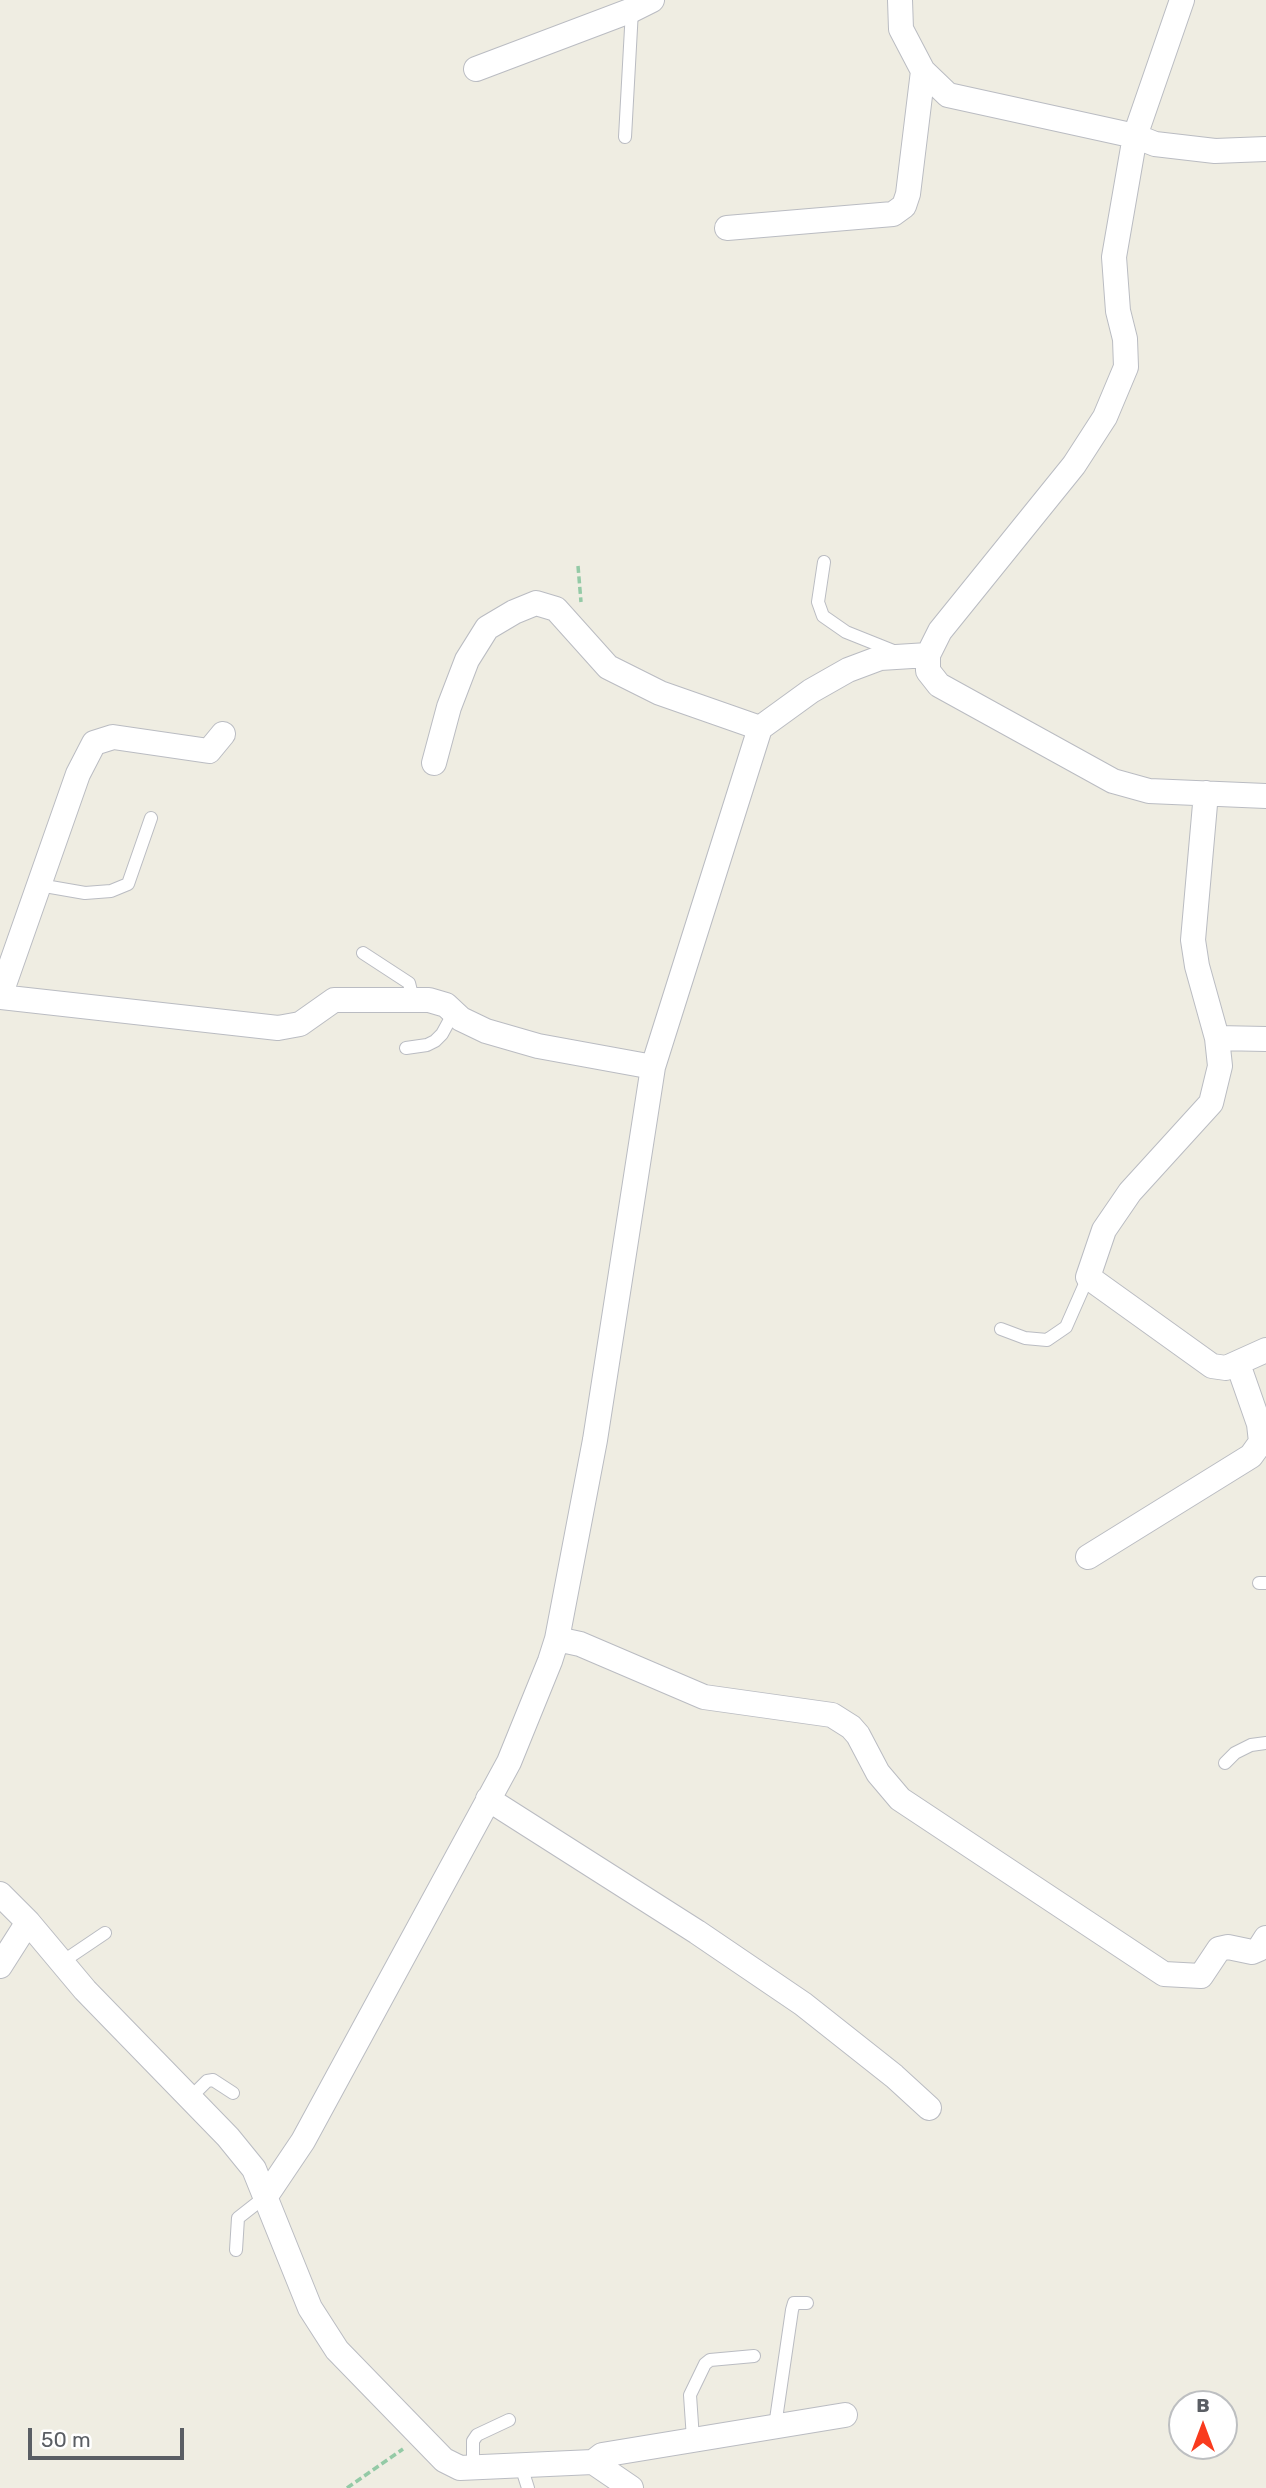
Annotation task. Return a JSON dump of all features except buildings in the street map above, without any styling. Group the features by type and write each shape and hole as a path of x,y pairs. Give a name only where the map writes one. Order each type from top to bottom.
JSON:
{"street":[{"path":"900,0 901,29 923,71 948,95 1135,136 1155,144 1214,151 1266,149"},
{"path":"265,2196 303,2141 509,1762 550,1661 557,1639 595,1440 653,1067 760,728 811,691 848,670 880,658 917,656 1074,465 1105,417 1126,367 1114,257 1135,136 1182,0"},
{"path":"476,69 642,5"},
{"path":"727,228 893,214 904,206 908,194 923,71"},
{"path":"434,763 449,707 467,660 488,628 514,612 536,603 556,609 608,667 660,693 760,728"},
{"path":"917,656 939,685 1113,781 1149,791 1266,796"},
{"path":"223,733 209,751 113,737 94,743 78,774 0,996 278,1028 300,1024 334,1000 429,1000 446,1005 461,1019 486,1031 538,1046 653,1067"},
{"path":"1206,793 1193,940 1197,966 1217,1038 1220,1066 1211,1103 1130,1192 1104,1230 1088,1277 1212,1366 1226,1368 1266,1350"},
{"path":"1217,1038 1266,1039"},
{"path":"1088,1557 1251,1456 1261,1442 1259,1424 1238,1364"},
{"path":"557,1639 580,1644 704,1697 832,1715 858,1735 878,1773 900,1799 1164,1974 1201,1976 1219,1949 1228,1947 1252,1952 1259,1949 1266,1938"},
{"path":"488,1799 697,1932 803,2004 894,2076 929,2108"},
{"path":"0,1894 28,1922 85,1990 228,2137 254,2169 310,2308 337,2350 444,2460 460,2469 524,2477 593,2462 602,2455 845,2414"},
{"path":"0,1966 28,1922"},
{"path":"593,2462 631,2488"}],"lane":[{"path":"625,137 642,5"},
{"path":"824,562 818,602 823,616 846,632 917,656"},
{"path":"39,885 85,893 111,891 128,884 151,818"},
{"path":"363,953 409,984 413,999"},
{"path":"406,1048 435,1041 454,1012"},
{"path":"1001,1329 1025,1338 1047,1340 1066,1327 1088,1277"},
{"path":"1224,1763 1243,1749 1261,1742 1266,1743"},
{"path":"62,1962 105,1933"},
{"path":"190,2098 206,2081 213,2080 233,2094"},
{"path":"236,2250 238,2218 265,2196"},
{"path":"775,2426 792,2310 794,2304 807,2303"},
{"path":"693,2439 690,2395 705,2364 710,2360 754,2356"},
{"path":"473,2469 473,2441 477,2435 509,2420"}],"path":[{"path":"347,2488 420,2437"}]}
